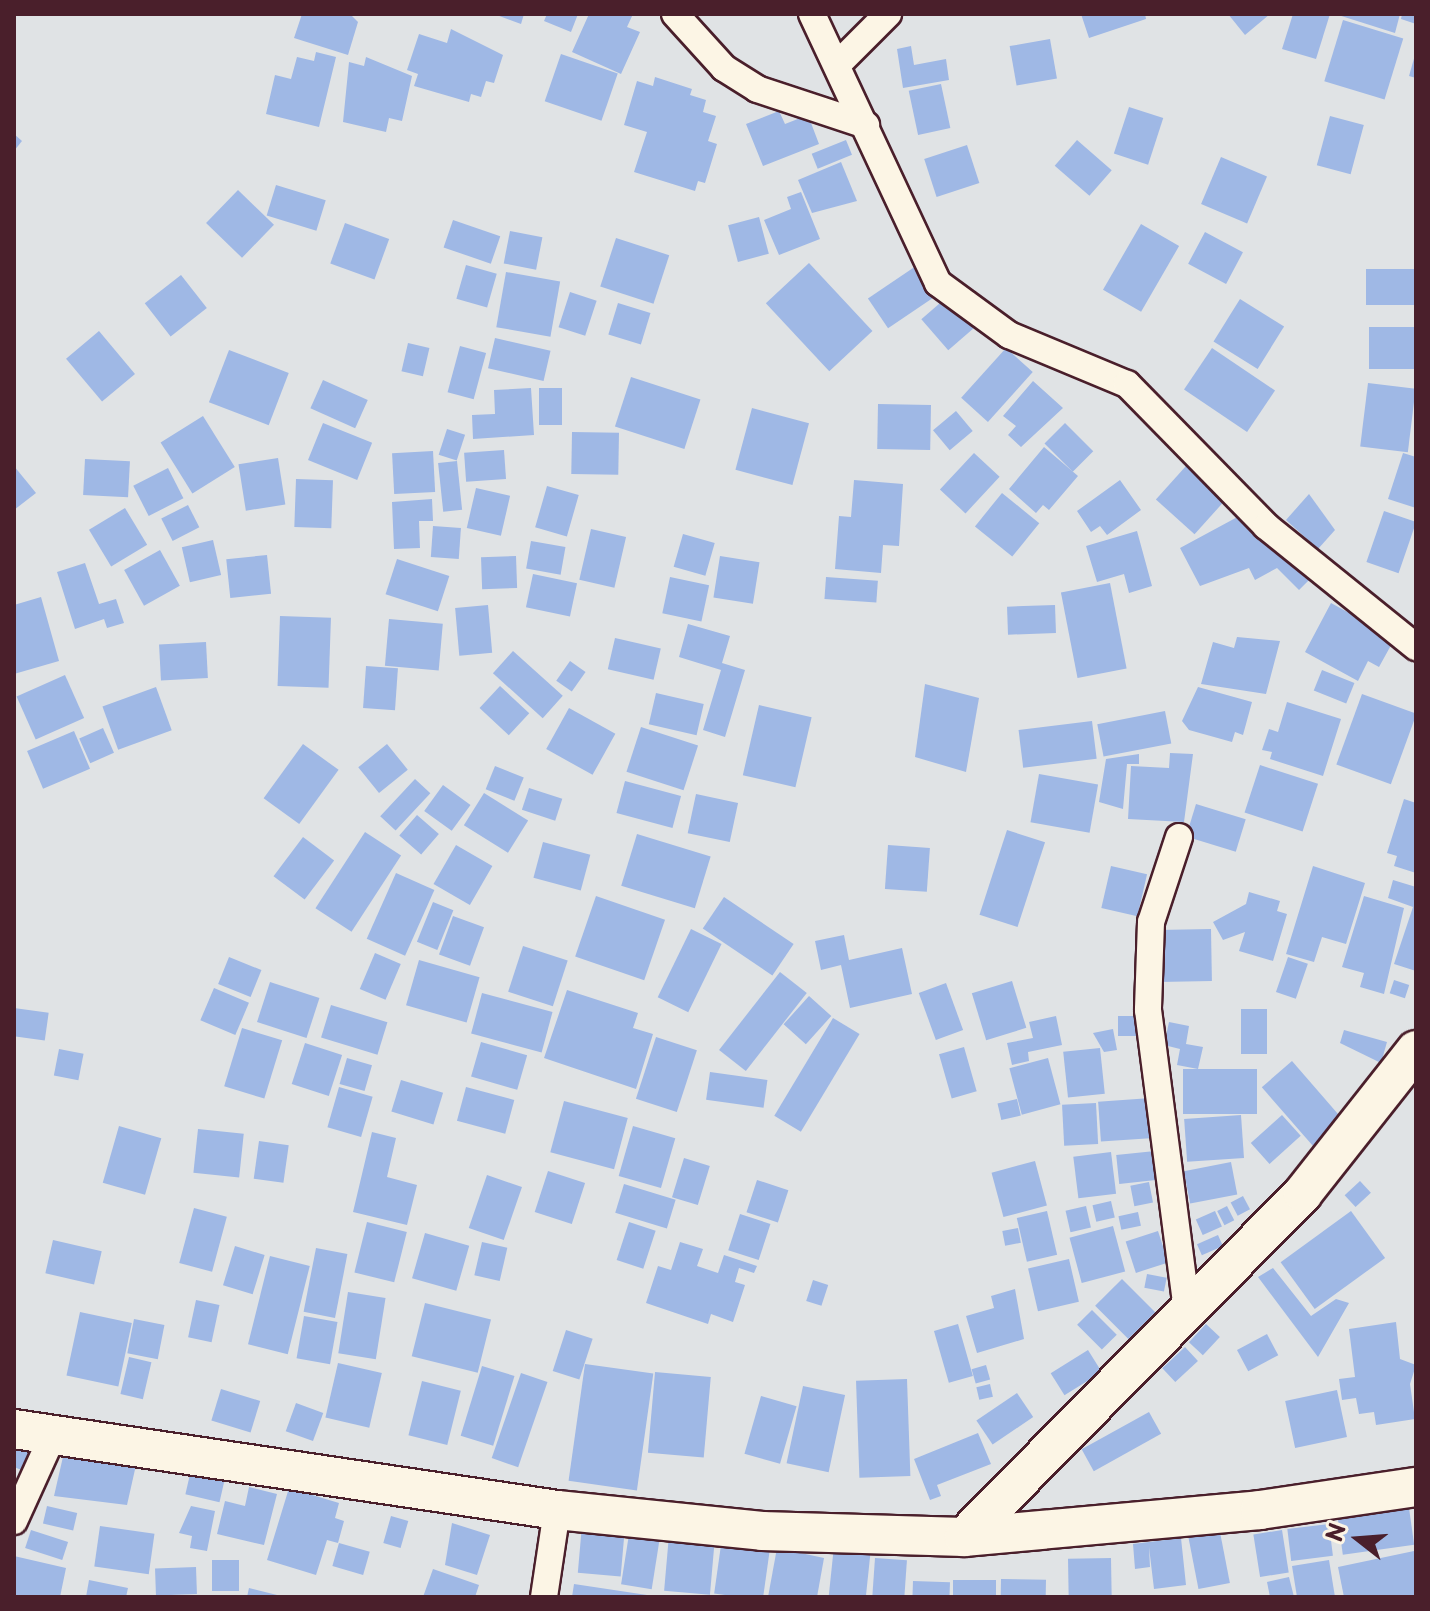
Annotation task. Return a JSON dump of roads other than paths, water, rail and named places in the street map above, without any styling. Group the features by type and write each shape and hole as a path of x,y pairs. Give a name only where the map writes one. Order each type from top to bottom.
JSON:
{"main road":[{"path":"964,1537 1303,1193 1416,1050"},
{"path":"14,1429 557,1510 762,1531 964,1537 1260,1510 1416,1487"}],"street":[{"path":"675,14 724,68 757,89 866,125"},
{"path":"812,14 938,283 1009,335 1127,384 1266,526 1416,647"},
{"path":"838,64 888,14"},
{"path":"1179,837 1151,922 1148,1010 1187,1311"},
{"path":"14,1521 53,1435"},
{"path":"544,1597 557,1510"}]}
